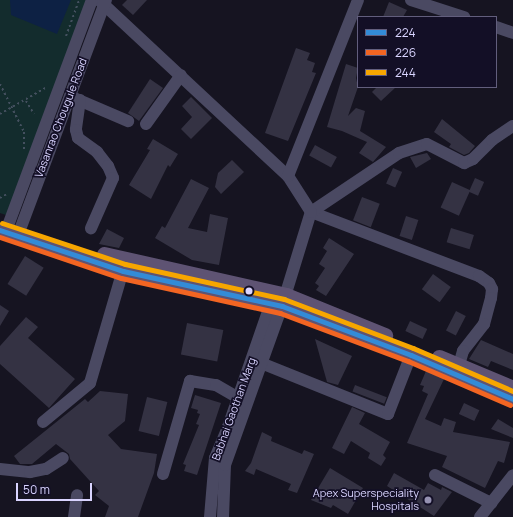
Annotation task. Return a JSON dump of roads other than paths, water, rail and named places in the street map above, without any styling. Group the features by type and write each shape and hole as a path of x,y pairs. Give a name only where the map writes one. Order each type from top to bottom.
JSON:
{"main road":[{"path":"9,228 125,266 279,302 459,365 513,388"},
{"path":"279,302 410,355 513,399"}],"street":[{"name":"Vasanrao Chougule Road","path":"9,228 92,0"},
{"path":"288,176 358,0"},
{"path":"412,0 461,16"},
{"name":"Vasanrao Chougule Road","path":"9,228 74,98 103,1"},
{"path":"103,1 288,176 311,212 479,276 489,283 492,289 491,298 484,324 463,351 459,365"},
{"path":"497,27 513,33"},
{"path":"146,124 181,75"},
{"path":"90,228 113,178 108,166 96,152 78,138 74,98 128,121"},
{"path":"279,302 311,212 399,153 427,144 464,163 473,159 492,140 513,126"},
{"path":"43,422 90,383 125,266"},
{"name":"Babhai Gaothan Marg","path":"210,517 215,458 242,400 262,363 279,302"},
{"name":"Babhai Gaothan Marg","path":"223,517 225,465 242,400 279,302"},
{"path":"262,363 388,414 410,355"},
{"path":"164,474 190,381 216,385 242,400"},
{"path":"0,469 30,472 46,469 63,458"},
{"path":"435,475 491,503"},
{"path":"480,517 513,475"},
{"path":"74,517 77,495"}],"water":[{"path":"10,0 71,0 57,34 11,15"}],"place":[{"name":"Apex Superspeciality Hospitals","path":"428,500"}]}
